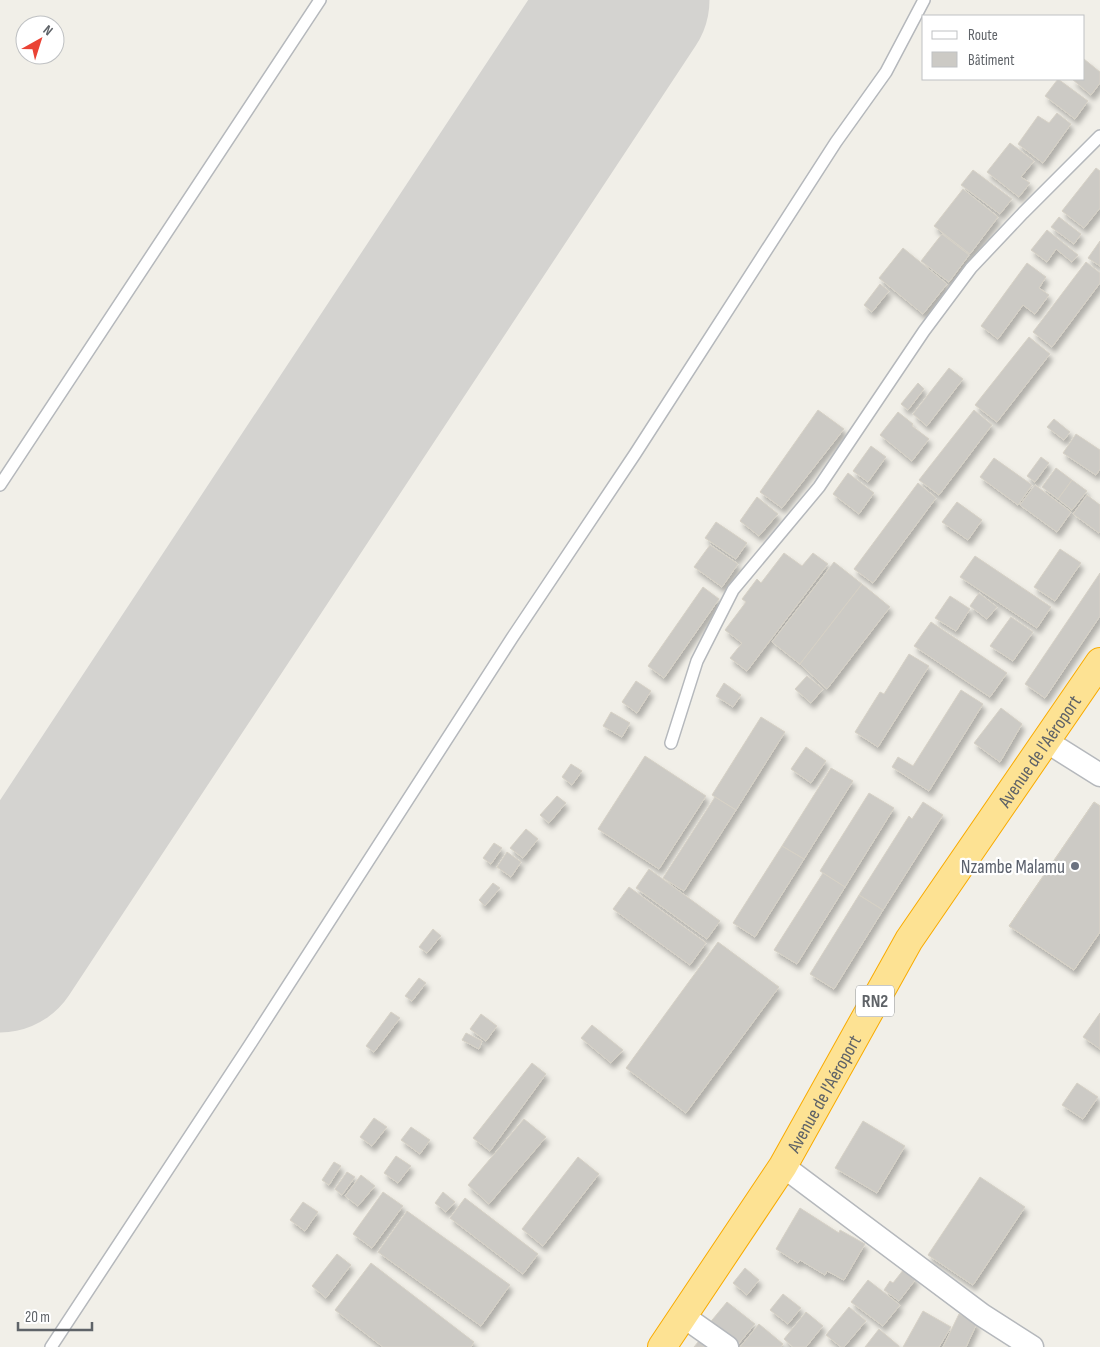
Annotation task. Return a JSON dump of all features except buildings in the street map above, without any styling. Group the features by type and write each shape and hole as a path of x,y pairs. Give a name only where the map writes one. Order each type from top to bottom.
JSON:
{"highway":[{"name":"Avenue de l'Aéroport","path":"662,1347 783,1166 909,940 1100,662"}],"street":[{"path":"1046,741 1100,775"},
{"path":"783,1166 982,1315 1032,1347"},
{"path":"683,1316 727,1347"}],"lane":[{"path":"0,485 320,0"},
{"path":"51,1347 249,1046 512,638 635,454 831,150 886,72 924,0"},
{"path":"671,743 697,661 734,590 819,487 924,331 972,268 1023,212 1100,136"}],"runway":[{"path":"0,950 627,0"}],"place":[{"name":"Nzambe Malamu","path":"1075,866"}]}
